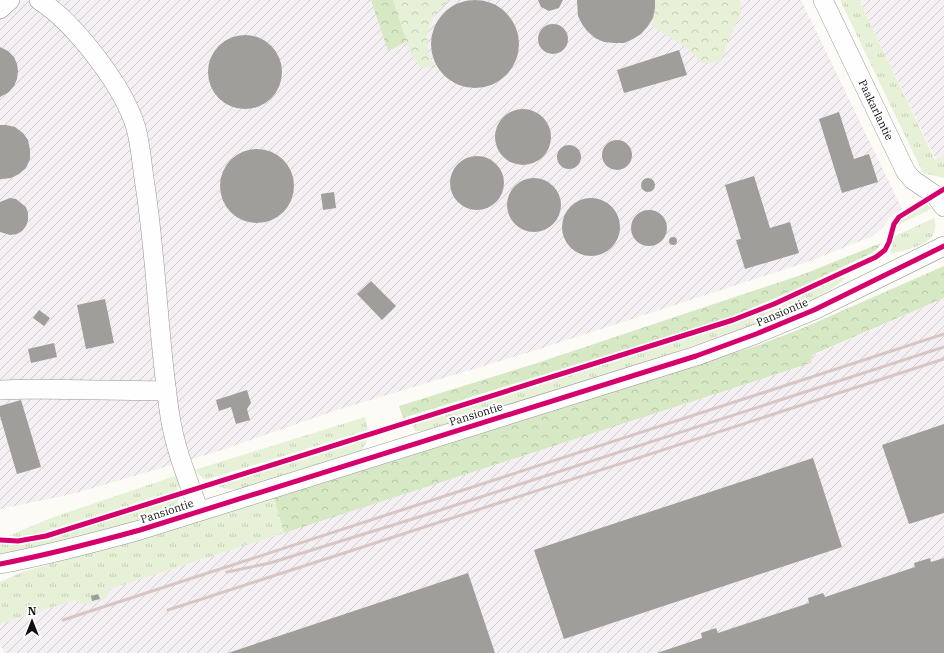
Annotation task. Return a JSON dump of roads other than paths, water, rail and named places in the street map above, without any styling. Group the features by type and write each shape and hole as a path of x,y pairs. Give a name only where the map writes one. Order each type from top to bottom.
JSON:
{"street":[{"path":"0,9 10,0"},
{"path":"39,0 50,7 92,52 126,101 136,128 149,210 170,418 180,457 199,511"},
{"name":"Paakarlantie","path":"823,0 906,172 913,180 936,195 944,207"},
{"name":"Pansiontie","path":"0,564 43,556 87,545 696,356 756,334 814,310 944,246"},
{"path":"0,390 167,391"}],"railway":[{"path":"63,620 944,334"},
{"path":"227,572 270,563 419,517 944,347"},
{"path":"168,610 944,359"}]}
